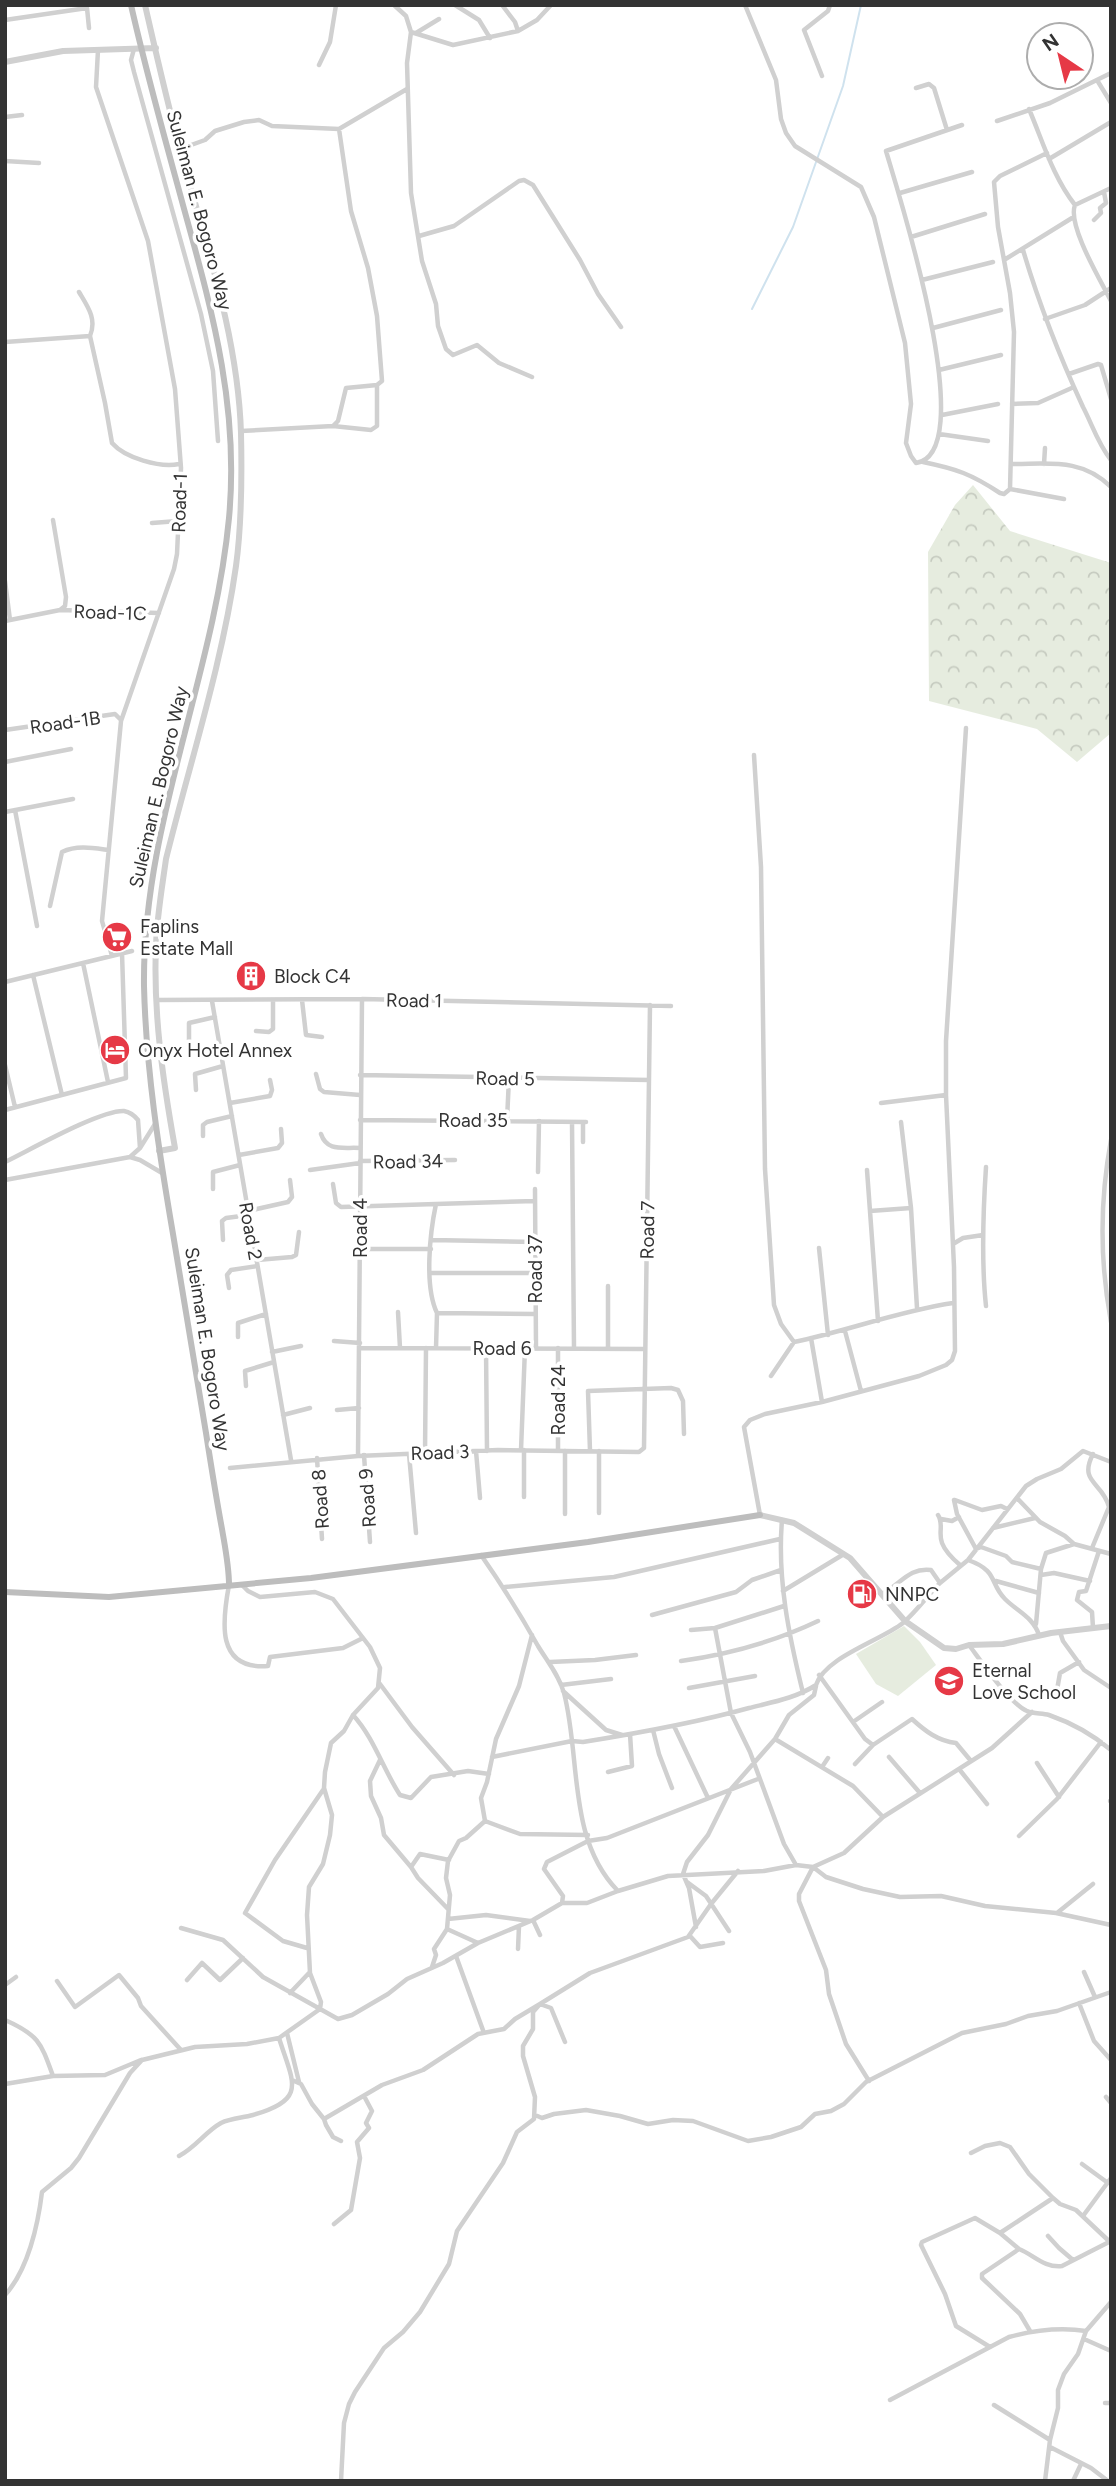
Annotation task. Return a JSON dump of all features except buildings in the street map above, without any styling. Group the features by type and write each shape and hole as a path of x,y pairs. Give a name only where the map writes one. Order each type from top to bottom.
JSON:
{"main road":[{"name":"Suleiman E. Bogoro Way","path":"131,5 137,49 219,341 228,405 231,472 229,516 215,612 159,835 150,883 144,980 155,1124 229,1585"},
{"path":"5,1592 109,1597 312,1578 588,1542 760,1515"}],"street":[{"name":"Suleiman E. Bogoro Way","path":"145,5 180,149 216,273 234,368 241,431 240,519 236,564 223,638 166,859 156,940 162,1068 175,1148 159,1151"},
{"path":"318,65 329,45 336,5"},
{"path":"394,5 406,16 413,33 407,59 411,193 422,261 431,283 438,326 446,349 453,355 477,345 499,363 533,377"},
{"path":"455,5 479,20 490,38"},
{"path":"502,5 515,22 518,31"},
{"path":"413,33 453,46 518,31 537,20 551,5"},
{"path":"745,5 776,80 781,119 786,134 795,146 861,187 874,217 905,343 911,404 906,443 911,456 916,463 957,469 1000,493 1004,494 1010,489 1014,332 994,182 1000,176 1048,156 1111,122"},
{"path":"822,76 804,30 828,11 830,5"},
{"path":"5,19 87,7 89,28"},
{"path":"413,33 439,19"},
{"path":"5,62 54,52 156,48"},
{"path":"137,49 131,60 201,314 213,371 218,441"},
{"name":"Road-1","path":"98,50 96,87 148,241 173,377 180,434 174,569 121,721 102,921 112,956"},
{"path":"997,121 1049,103 1111,73"},
{"path":"1097,80 1111,103"},
{"path":"916,88 929,85 934,88 947,130"},
{"path":"180,149 205,140 215,131 258,120 272,126 339,129 407,89"},
{"path":"1028,109 1058,181 1075,205 1072,218 1093,270 1108,289 1111,301"},
{"path":"5,117 22,115"},
{"path":"922,462 929,456 939,434 942,415 939,370 922,280 886,150 962,125"},
{"path":"337,424 345,388 382,381 377,316 368,268 351,211 339,129"},
{"path":"5,161 39,163"},
{"path":"900,193 972,172"},
{"path":"419,236 454,226 519,181 527,181 533,185 598,294 621,327"},
{"path":"1075,205 1111,188"},
{"path":"1094,219 1106,203 1104,191"},
{"path":"911,237 985,214"},
{"path":"1004,260 1072,218"},
{"path":"1023,250 1045,319 1074,387 1111,460"},
{"path":"922,280 993,262"},
{"path":"1045,319 1085,305 1108,289"},
{"path":"79,292 93,317 90,336 106,403 112,443 123,453 155,463 172,466 179,464"},
{"path":"933,328 1001,310"},
{"path":"5,342 90,336"},
{"path":"939,370 1001,355"},
{"path":"1069,374 1098,363 1101,365 1111,399"},
{"path":"241,431 337,424 371,430 377,426 377,384"},
{"path":"1012,404 1038,403 1074,387"},
{"path":"942,415 998,404"},
{"path":"939,434 988,440"},
{"path":"1044,464 1045,448"},
{"path":"1012,464 1065,464 1087,468 1111,487"},
{"path":"1010,489 1064,499"},
{"path":"53,520 66,597 65,606 60,610"},
{"path":"152,523 178,521"},
{"path":"5,581 8,621"},
{"name":"Road-1C","path":"8,621 60,610 159,613"},
{"name":"Road-1B","path":"5,730 115,714 121,721"},
{"path":"966,728 946,1041 955,1351 952,1360 919,1376 765,1414 750,1420 744,1427 760,1515 796,1524 845,1554 905,1621 944,1648 1003,1644 1039,1635 1111,1626"},
{"path":"5,762 71,750"},
{"path":"754,755 761,867 765,1169 774,1305 780,1324 794,1342"},
{"path":"5,812 72,799"},
{"path":"15,810 37,926"},
{"path":"50,906 62,852 89,847 108,850"},
{"path":"5,982 132,951"},
{"path":"5,1110 124,1080 128,1074 121,953"},
{"path":"83,963 108,1082"},
{"path":"33,975 62,1095"},
{"name":"Road 1","path":"157,1000 362,999 671,1006"},
{"name":"Road 4","path":"361,1455 359,1408 362,999"},
{"path":"302,1000 306,1034 322,1037"},
{"name":"Road 2","path":"212,1001 291,1460"},
{"path":"256,1031 269,1032 273,1029 272,1001"},
{"name":"Road 7","path":"639,1452 644,1448 646,1439 650,1005"},
{"path":"189,1040 189,1023 215,1017"},
{"path":"5,1065 15,1107"},
{"path":"196,1090 195,1074 223,1066"},
{"path":"316,1074 320,1089 324,1093 360,1095"},
{"name":"Road 5","path":"360,1075 649,1080"},
{"path":"507,1120 509,1078"},
{"path":"230,1104 270,1096 270,1080"},
{"path":"881,1103 946,1096"},
{"path":"5,1162 92,1119 123,1111 129,1112 138,1120 140,1148"},
{"path":"203,1136 205,1123 232,1116"},
{"name":"Road 35","path":"360,1120 585,1122 583,1142"},
{"path":"538,1172 539,1121"},
{"path":"572,1122 574,1348"},
{"path":"901,1122 911,1208 917,1308"},
{"path":"130,1157 140,1148 155,1124"},
{"path":"239,1155 278,1148 282,1143 281,1129"},
{"path":"321,1134 328,1146 360,1148"},
{"path":"1111,1140 1103,1197 1105,1281 1111,1322"},
{"path":"5,1180 130,1157 162,1173"},
{"name":"Road 34","path":"310,1170 360,1162 455,1160"},
{"path":"213,1189 213,1172 240,1166"},
{"path":"986,1167 983,1236 986,1306"},
{"path":"867,1170 878,1321"},
{"path":"223,1240 222,1221 226,1218 288,1202 292,1197 290,1180"},
{"path":"333,1184 338,1206 535,1201"},
{"name":"Road 37","path":"535,1189 536,1348"},
{"path":"436,1204 431,1249 431,1294 437,1312 436,1348"},
{"path":"870,1211 911,1208"},
{"path":"229,1288 227,1275 231,1270 296,1255 299,1232"},
{"path":"953,1244 963,1238 983,1236"},
{"path":"432,1240 535,1242"},
{"path":"820,1248 828,1335"},
{"path":"360,1249 431,1249"},
{"path":"431,1273 535,1273"},
{"path":"608,1286 608,1349"},
{"path":"771,1376 794,1342 845,1331 917,1308 953,1303"},
{"path":"398,1312 400,1348"},
{"path":"437,1312 536,1314"},
{"path":"238,1337 237,1322 266,1314"},
{"path":"845,1331 861,1391"},
{"path":"811,1338 822,1402"},
{"name":"Road 6","path":"334,1341 400,1348 645,1349"},
{"path":"272,1352 302,1346"},
{"path":"425,1453 426,1348"},
{"path":"486,1348 486,1451"},
{"path":"524,1497 522,1450 525,1348"},
{"name":"Road 24","path":"558,1348 558,1451"},
{"path":"246,1386 245,1371 274,1362"},
{"path":"590,1451 588,1391 674,1389 682,1395 684,1434"},
{"path":"283,1415 310,1408"},
{"path":"337,1410 359,1408"},
{"name":"Road 3","path":"230,1468 361,1455 522,1450 639,1452"},
{"path":"476,1451 480,1498"},
{"path":"565,1451 565,1514"},
{"path":"599,1451 599,1513"},
{"path":"696,1928 683,1874 687,1862 708,1835 731,1789 775,1739 789,1715 814,1695 819,1675 905,1621 940,1583 968,1560 1026,1486 1061,1469 1083,1451 1111,1462"},
{"path":"409,1454 416,1533"},
{"path":"1092,1548 1098,1528 1107,1516 1109,1507 1088,1474 1086,1467 1093,1454"},
{"name":"Road 9","path":"361,1455 370,1542"},
{"name":"Road 8","path":"317,1458 323,1539"},
{"path":"1017,1498 1035,1518 1074,1544"},
{"path":"978,1563 954,1509 954,1500 982,1510 1001,1506 1007,1509"},
{"path":"959,1517 952,1521 939,1517 941,1542 952,1559 960,1565"},
{"path":"992,1528 1035,1518"},
{"path":"782,1519 780,1539 783,1591 803,1693"},
{"path":"504,1587 614,1577 780,1539"},
{"path":"1039,1635 1036,1625 1038,1593 1045,1552 1074,1544 1111,1554"},
{"path":"974,1551 981,1547 1041,1572 1090,1581"},
{"path":"1093,1628 1092,1612 1077,1600 1079,1592 1086,1591 1099,1551"},
{"path":"783,1591 845,1554"},
{"path":"480,1555 504,1587 561,1685 572,1741 575,1779 588,1838 598,1863 618,1891"},
{"path":"968,1560 985,1568 996,1581 1002,1596 1036,1625"},
{"path":"883,1594 904,1576 922,1569 931,1570 940,1583"},
{"path":"652,1615 736,1592 752,1580 781,1570"},
{"path":"996,1581 1038,1593"},
{"path":"241,1584 260,1597 315,1592 333,1599 363,1638 380,1668 380,1684 412,1727 454,1775"},
{"path":"229,1585 224,1609 226,1640 233,1657 246,1666 268,1667 271,1657 342,1648 363,1638"},
{"path":"691,1630 715,1628 785,1606"},
{"path":"681,1661 721,1655 791,1634 818,1620"},
{"path":"715,1628 731,1713 754,1764 784,1844 796,1865"},
{"path":"1060,1632 1063,1641 1088,1675 1111,1688"},
{"path":"485,1821 481,1798 496,1739 519,1686 532,1634"},
{"path":"969,1645 1009,1695 1026,1710 1072,1724 1111,1750"},
{"path":"549,1662 595,1660 636,1654"},
{"path":"1046,1699 1057,1690 1060,1673 1079,1662"},
{"path":"819,1675 853,1723 873,1745"},
{"path":"689,1688 755,1676"},
{"path":"561,1685 611,1679"},
{"path":"307,1948 283,1941 244,1913 275,1860 320,1797 324,1788 331,1743 344,1731 353,1715 380,1684"},
{"path":"492,1757 572,1741 583,1742 653,1730 731,1713 803,1693 816,1685"},
{"path":"563,1691 606,1730 623,1735"},
{"path":"853,1723 882,1702"},
{"path":"869,2081 846,2044 829,1994 826,1969 799,1901 799,1894 813,1867 844,1853 883,1817 992,1748 1032,1712"},
{"path":"353,1715 364,1727 400,1795 411,1798 431,1777 468,1771 489,1774"},
{"path":"855,1763 873,1745 912,1718 926,1732 946,1742 956,1743 971,1761"},
{"path":"674,1725 708,1798"},
{"path":"653,1730 672,1788"},
{"path":"608,1772 632,1766 630,1734"},
{"path":"775,1739 853,1786 883,1817"},
{"path":"1019,1836 1059,1797 1101,1742"},
{"path":"889,1757 920,1794"},
{"path":"822,1767 828,1758"},
{"path":"380,1760 370,1781 371,1796 381,1818 384,1835 418,1878 448,1909"},
{"path":"1037,1763 1059,1797"},
{"path":"959,1769 987,1804"},
{"path":"485,1821 520,1834 607,1838 758,1779"},
{"path":"5,2084 53,2076 105,2075 142,2060 195,2047 247,2044 279,2038 320,2009 321,2002 310,1973 306,1916 309,1887 323,1864 330,1835 332,1815 324,1788"},
{"path":"431,1968 436,1955 434,1948 447,1928 450,1895 446,1878 449,1860 459,1841 485,1821"},
{"path":"562,1903 563,1896 544,1866 588,1838"},
{"path":"411,1867 420,1854 449,1860"},
{"path":"181,1928 217,1937 263,1977 338,2019 352,2015 388,1994 407,1979 562,1903 587,1903 618,1891 683,1874 764,1871 796,1865 813,1867 826,1877 900,1897 941,1896 985,1906 1056,1913 1111,1924"},
{"path":"324,2119 382,2085 422,2070 478,2034 504,2029 515,2019 590,1973 690,1936 711,1904 738,1871"},
{"path":"687,1882 700,1890 729,1931"},
{"path":"1056,1913 1093,1884"},
{"path":"448,1919 486,1915 531,1920"},
{"path":"531,1920 540,1935"},
{"path":"518,1949 519,1926"},
{"path":"447,1928 478,1943"},
{"path":"690,1936 700,1947 723,1943"},
{"path":"457,1956 484,2034"},
{"path":"187,1980 202,1963 220,1980 243,1958"},
{"path":"1084,1972 1095,1997"},
{"path":"290,1993 310,1973"},
{"path":"57,1981 75,2007 119,1975 138,1998 141,2006 182,2051"},
{"path":"5,1985 16,1977"},
{"path":"535,2115 542,2118 586,2110 648,2124 673,2120 693,2121 748,2141 793,2131 815,2114 831,2111 844,2104 857,2089 869,2081 962,2033 1057,2011 1111,1992"},
{"path":"1079,2003 1094,2041 1111,2060"},
{"path":"541,2004 551,2007 565,2042"},
{"path":"341,2481 344,2423 355,2392 384,2348 403,2332 420,2312 449,2264 457,2231 503,2163 517,2132 533,2120 535,2097 523,2056 523,2046 533,2029 533,2012 541,2004"},
{"path":"5,2020 19,2026 39,2041 53,2076"},
{"path":"287,2033 299,2083 333,2137 341,2141"},
{"path":"179,2156 195,2147 207,2133 222,2123 283,2103 292,2093 292,2080 279,2038"},
{"path":"5,2295 14,2286 38,2225 42,2192 79,2158 130,2073 142,2060"},
{"path":"292,2080 299,2083"},
{"path":"334,2224 351,2210 360,2158 357,2142 369,2128 366,2123 372,2112 364,2096"},
{"path":"1106,2097 1111,2103"},
{"path":"971,2153 1000,2143 1010,2147 1029,2174 1053,2198 1083,2216 1110,2241 1062,2266 1054,2267 1019,2249 1000,2233 975,2218 959,2228 925,2240 921,2245 945,2294 956,2326 990,2347"},
{"path":"1082,2164 1109,2181 1083,2216"},
{"path":"1000,2233 1053,2198"},
{"path":"1048,2236 1073,2260"},
{"path":"1019,2249 981,2276 1020,2314 1030,2331"},
{"path":"1045,2481 1049,2440 1058,2407 1058,2390 1086,2331 1111,2302"},
{"path":"890,2400 1009,2337 1030,2331 1066,2328 1086,2331"},
{"path":"1084,2339 1111,2351"},
{"path":"994,2405 1049,2440"},
{"path":"1050,2447 1091,2468 1108,2481"},
{"path":"1073,2481 1082,2464"}],"green space":[{"path":"973,485 1010,531 1111,563 1111,733 1077,762 1037,729 929,701 928,552 955,505"},
{"path":"904,1626 920,1642 936,1665 898,1696 876,1684 856,1654"}],"waterway":[{"path":"752,309 793,227 843,86 861,5"}],"place":[{"name":"Faplins Estate Mall","path":"117,937"},
{"name":"Block C4","path":"251,976"},
{"name":"Onyx Hotel Annex","path":"115,1050"},
{"name":"NNPC","path":"862,1594"},
{"name":"Eternal Love School","path":"949,1681"}]}
